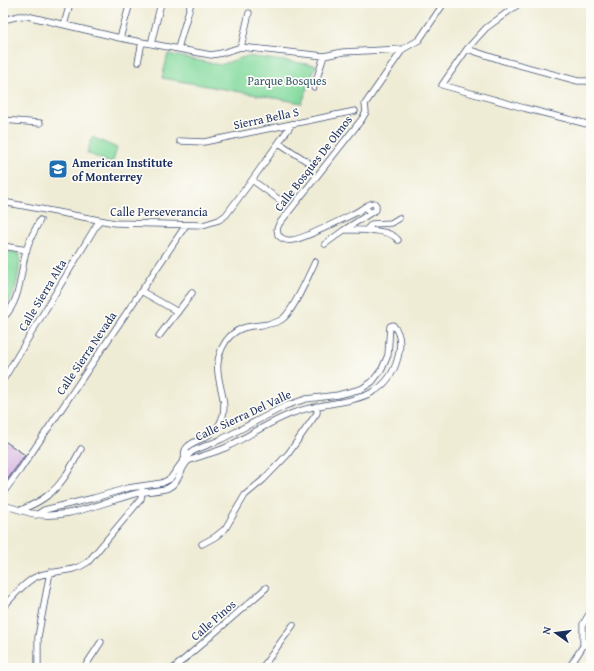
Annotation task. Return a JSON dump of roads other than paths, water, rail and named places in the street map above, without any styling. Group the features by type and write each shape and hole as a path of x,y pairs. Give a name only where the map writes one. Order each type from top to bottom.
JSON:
{"street":[{"path":"64,25 70,3"},
{"path":"120,38 130,3"},
{"path":"151,44 161,3"},
{"path":"178,48 191,3"},
{"name":"Calle Bosques De Olmos","path":"344,230 372,212 369,212 367,206 354,214 300,238 288,240 284,239 278,235 277,228 362,119 366,112 365,104 403,49 419,40 444,3"},
{"path":"520,3 491,24 467,49 442,85 591,125"},
{"path":"241,46 249,13"},
{"path":"3,20 23,15 120,38 211,55 222,53 241,46 324,56 343,52 403,49"},
{"path":"138,62 142,42"},
{"path":"467,49 578,81 591,81"},
{"path":"314,88 324,56"},
{"name":"Sierra Bella S","path":"180,141 204,142 356,111"},
{"path":"3,120 40,123"},
{"name":"Calle Perseverancia","path":"3,202 116,224 203,225 219,220 226,215 292,124"},
{"path":"279,143 308,162"},
{"path":"252,180 281,201"},
{"path":"366,230 372,224 391,223 399,218"},
{"path":"3,318 12,307 17,296 26,250 40,220"},
{"name":"Calle Sierra Alta","path":"3,380 99,221"},
{"name":"Calle Sierra Nevada","path":"3,493 186,225"},
{"path":"325,244 344,230 366,230 386,233 396,237 398,240"},
{"path":"3,246 26,250"},
{"path":"185,460 184,452 188,445 213,432 222,418 223,401 217,370 219,357 227,340 240,329 274,322 285,317 292,308 315,262"},
{"path":"141,291 178,312"},
{"path":"160,336 192,293"},
{"name":"Calle Sierra Del Valle","path":"3,505 48,516 64,514 142,489 164,489 172,485 179,477 185,460 193,451 222,439 285,406 306,399 354,392 367,386 378,376 388,355 389,329 393,325 396,329 399,338 400,350 394,370 382,386 375,391 357,399 317,406 292,413 224,448 185,460"},
{"path":"202,544 215,537 225,529 245,495 263,480 288,454 317,413 317,406"},
{"path":"21,510 40,501 55,489 62,481 81,449"},
{"path":"3,607 32,579 50,572 77,568 88,562 141,499 142,489"},
{"path":"38,668 38,637 50,572"},
{"name":"Calle Pinos","path":"174,668 266,588"},
{"path":"583,646 583,624 591,610"},
{"path":"262,668 293,625"},
{"path":"569,668 583,646 591,640"},
{"path":"84,668 101,642"}],"place":[{"name":"American Institute of Monterrey","path":"58,169"}],"park label":[{"name":"Parque Bosques","path":"287,80"}]}
